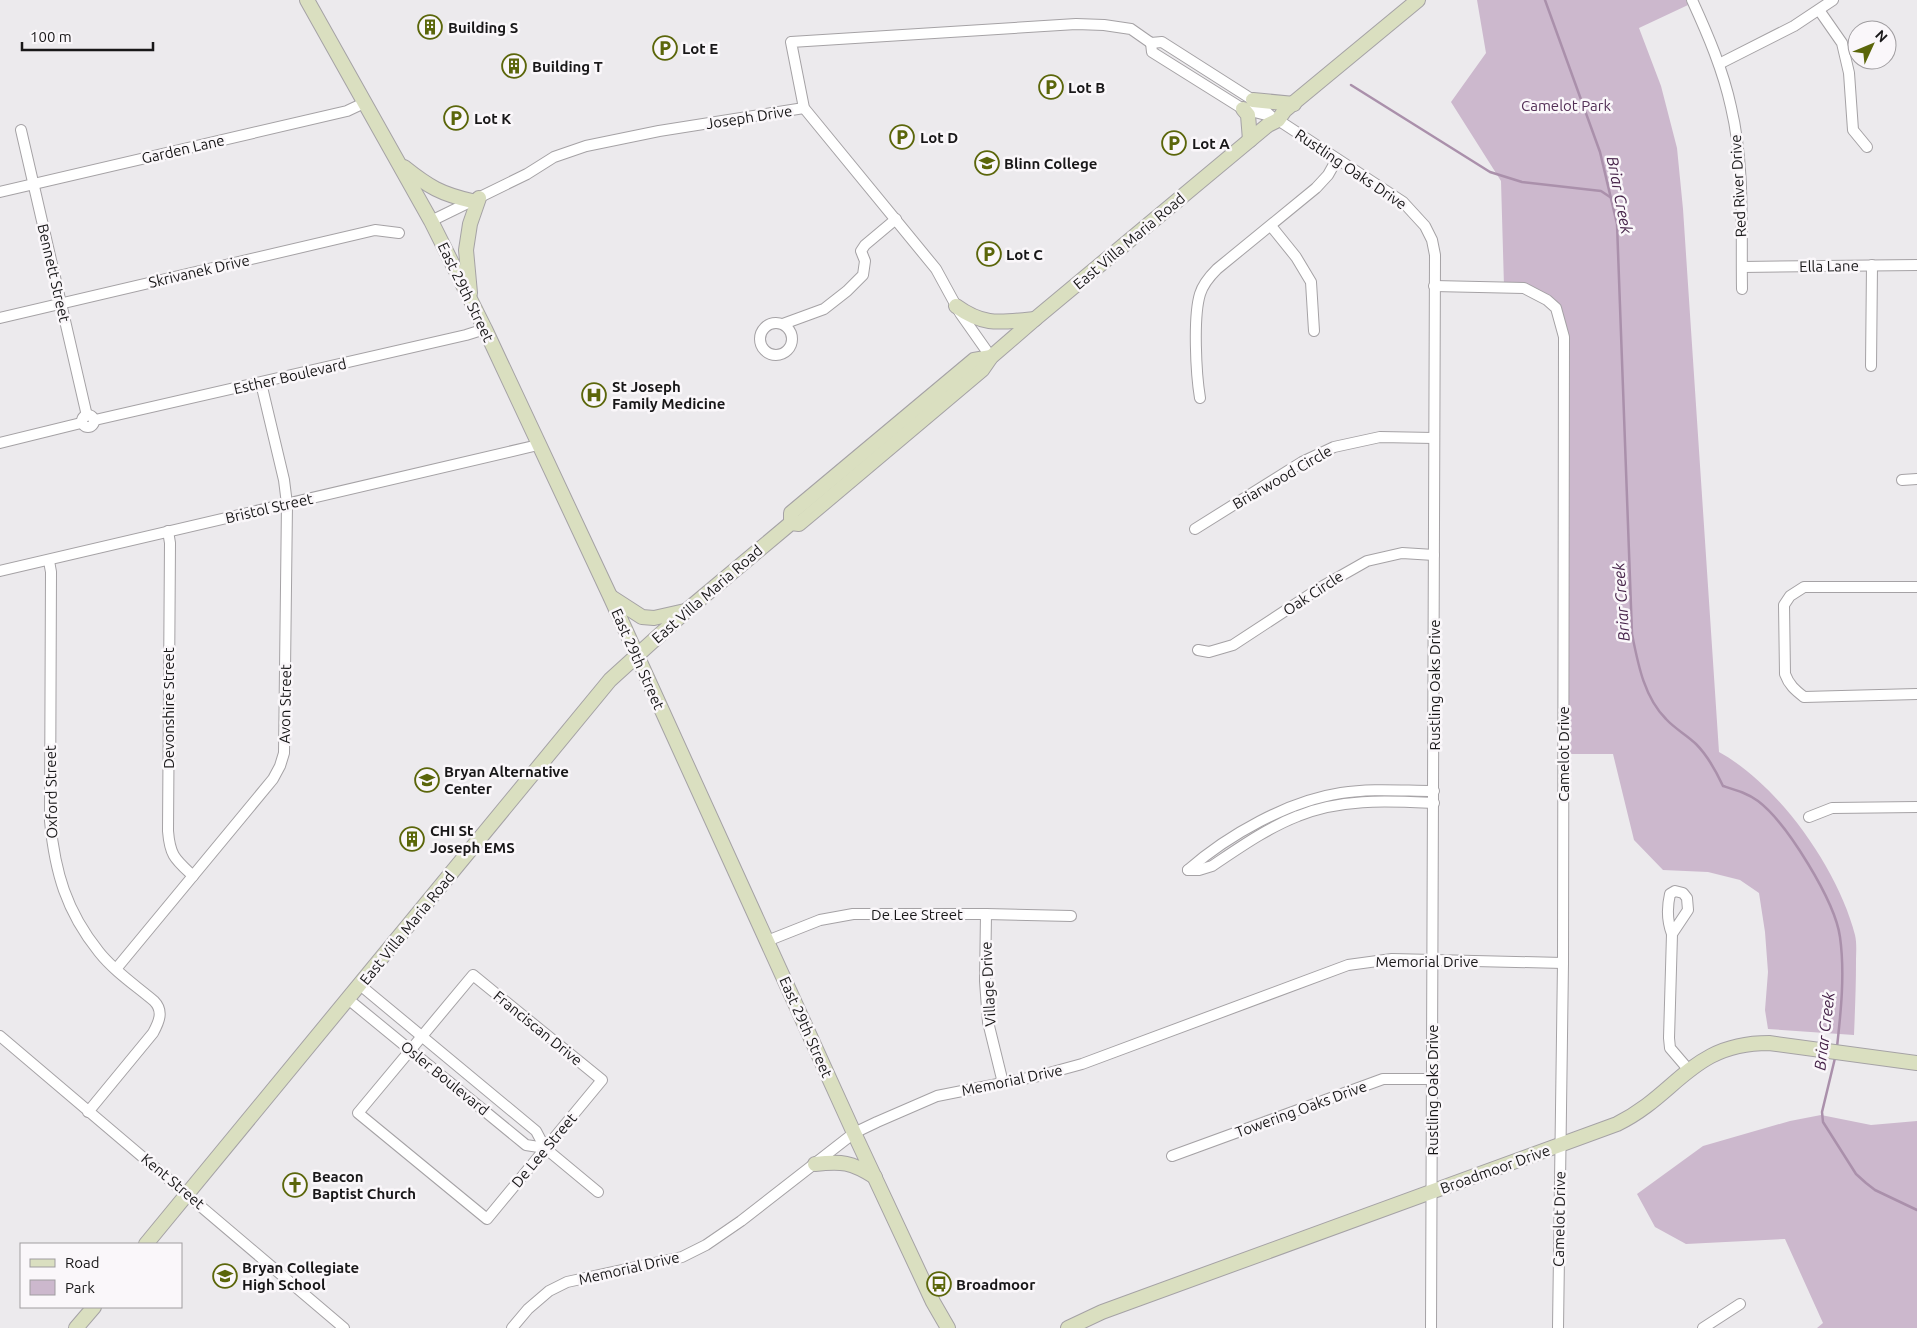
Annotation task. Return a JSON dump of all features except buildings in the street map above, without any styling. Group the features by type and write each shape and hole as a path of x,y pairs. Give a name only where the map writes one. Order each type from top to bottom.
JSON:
{"main road":[{"name":"East 29th Street","path":"307,0 431,221 485,329 610,596 854,1133 933,1302 948,1328"},
{"name":"East Villa Maria Road","path":"147,1243 610,680 686,611 791,523 791,513 974,360 991,357 1418,0"},
{"path":"1250,140 1248,104 1279,116"},
{"path":"397,161 427,185 447,195 475,199 466,250 471,301"},
{"path":"956,306 970,316 984,321 1002,322 1035,319"},
{"path":"610,596 642,617 654,618 686,611"},
{"name":"Broadmoor Drive","path":"1068,1328 1102,1312 1617,1124 1657,1098 1688,1069 1705,1058 1723,1050 1753,1043 1769,1043 1917,1063"},
{"path":"815,1164 836,1162 857,1166 875,1178"},
{"path":"76,1328 93,1308"}],"street":[{"name":"Red River Drive","path":"1692,0 1719,64 1732,108 1740,165 1742,290"},
{"path":"1719,64 1794,26 1833,0"},
{"path":"1819,10 1842,43 1848,73 1853,130 1867,147"},
{"name":"Rustling Oaks Drive","path":"804,108 791,42 1076,24 1104,25 1131,29 1151,43 1162,42 1248,104 1279,116 1337,159 1403,202 1425,226 1432,240 1435,255 1431,1328"},
{"name":"Garden Lane","path":"0,192 347,110 364,103"},
{"name":"Joseph Drive","path":"431,221 527,174 554,157 586,146 659,131 804,108 936,270 956,306 991,357"},
{"name":"Bennett Street","path":"21,130 88,420"},
{"path":"1200,398 1197,381 1197,308 1200,293 1206,281 1217,269 1316,188 1328,175 1337,159"},
{"path":"783,324 824,309 847,291 863,275 865,261 861,251 865,245 896,219"},
{"path":"1271,226 1296,257 1311,282 1314,330"},
{"name":"Skrivanek Drive","path":"0,318 375,230 399,233"},
{"path":"1871,366 1872,265"},
{"name":"Ella Lane","path":"1742,267 1917,265"},
{"name":"Camelot Drive","path":"1434,286 1524,288 1547,300 1556,308 1564,337 1563,963 1558,1328"},
{"name":"Esther Boulevard","path":"0,443 88,420 261,383 485,329"},
{"name":"Avon Street","path":"116,969 273,779 284,753 287,504 284,480 261,383"},
{"name":"Briarwood Circle","path":"1195,528 1302,462 1334,447 1368,438 1434,438"},
{"name":"Bristol Street","path":"0,571 49,561 538,444"},
{"path":"1902,480 1917,479"},
{"name":"Devonshire Street","path":"168,531 170,543 169,847 172,855 192,876"},
{"name":"Oak Circle","path":"1198,650 1209,652 1233,645 1323,586 1367,561 1402,553 1434,555"},
{"name":"Oxford Street","path":"49,561 50,821 54,857 70,908 99,953 154,1001 159,1006 160,1014 159,1023 153,1033 88,1112"},
{"path":"1917,587 1804,587 1790,596 1784,605 1785,674 1789,683 1804,697 1917,694"},
{"path":"1434,791 1366,790 1340,793 1315,799 1281,818 1212,866 1199,870 1188,870 1207,854 1261,822 1281,818 1298,815 1339,804 1390,801 1434,803"},
{"path":"1809,817 1832,808 1917,807"},
{"name":"De Lee Street","path":"767,941 820,920 853,914 1070,916"},
{"name":"Village Drive","path":"986,914 985,982 988,1022 1003,1082"},
{"path":"1672,934 1670,1048 1688,1069"},
{"name":"Memorial Drive","path":"512,1328 528,1309 549,1291 567,1282 682,1257 706,1245 740,1222 854,1133 937,1096 1038,1076 1082,1064 1348,965 1392,959 1563,963"},
{"name":"Franciscan Drive","path":"422,1037 473,975 602,1080"},
{"name":"Osler Boulevard","path":"360,985 536,1131 545,1148 598,1192"},
{"name":"Osler Boulevard","path":"348,998 526,1145 545,1148"},
{"name":"Kent Street","path":"0,1036 344,1328"},
{"path":"410,1050 422,1037"},
{"name":"De Lee Street","path":"410,1050 358,1113 487,1219 602,1080"},
{"name":"Towering Oaks Drive","path":"1172,1156 1383,1079 1432,1079"},
{"path":"1703,1328 1740,1304"}],"green space":[{"name":"Camelot Park","path":"1477,0 1686,0 1688,5 1639,28 1661,86 1677,148 1683,209 1719,752 1763,785 1784,807 1803,831 1835,883 1847,910 1856,938 1854,1035 1768,1029 1765,1010 1768,972 1765,932 1759,893 1740,880 1708,872 1663,870 1634,840 1613,754 1564,754 1564,337 1547,300 1504,286 1501,181 1451,102 1486,53"},
{"path":"1821,1115 1871,1125 1917,1121 1917,1328 1817,1328 1823,1323 1785,1239 1686,1244 1655,1227 1637,1194 1703,1146 1790,1121"}],"waterway":[{"name":"Briar Creek","path":"1545,0 1600,152 1617,224 1632,634 1643,680 1658,710 1700,749 1723,786 1750,796 1770,812 1795,844 1820,884 1836,922 1840,937 1842,992 1837,1047"},
{"path":"1351,85 1490,172 1522,182 1601,191 1610,197"},
{"name":"Briar Creek","path":"1835,1058 1822,1112 1823,1122 1856,1174 1875,1190 1917,1210"}],"place":[{"name":"Building S","path":"430,27"},
{"name":"Lot E","path":"665,48"},
{"name":"Building T","path":"514,66"},
{"name":"Lot B","path":"1051,87"},
{"name":"Lot K","path":"456,118"},
{"name":"Lot D","path":"902,137"},
{"name":"Lot A","path":"1174,143"},
{"name":"Blinn College","path":"987,163"},
{"name":"Lot C","path":"989,254"},
{"name":"St Joseph Family Medicine","path":"594,395"},
{"name":"Bryan Alternative Center","path":"427,780"},
{"name":"CHI St Joseph EMS","path":"412,839"},
{"name":"Beacon Baptist Church","path":"295,1185"},
{"name":"Bryan Collegiate High School","path":"225,1276"},
{"name":"Broadmoor","path":"939,1284"}]}
